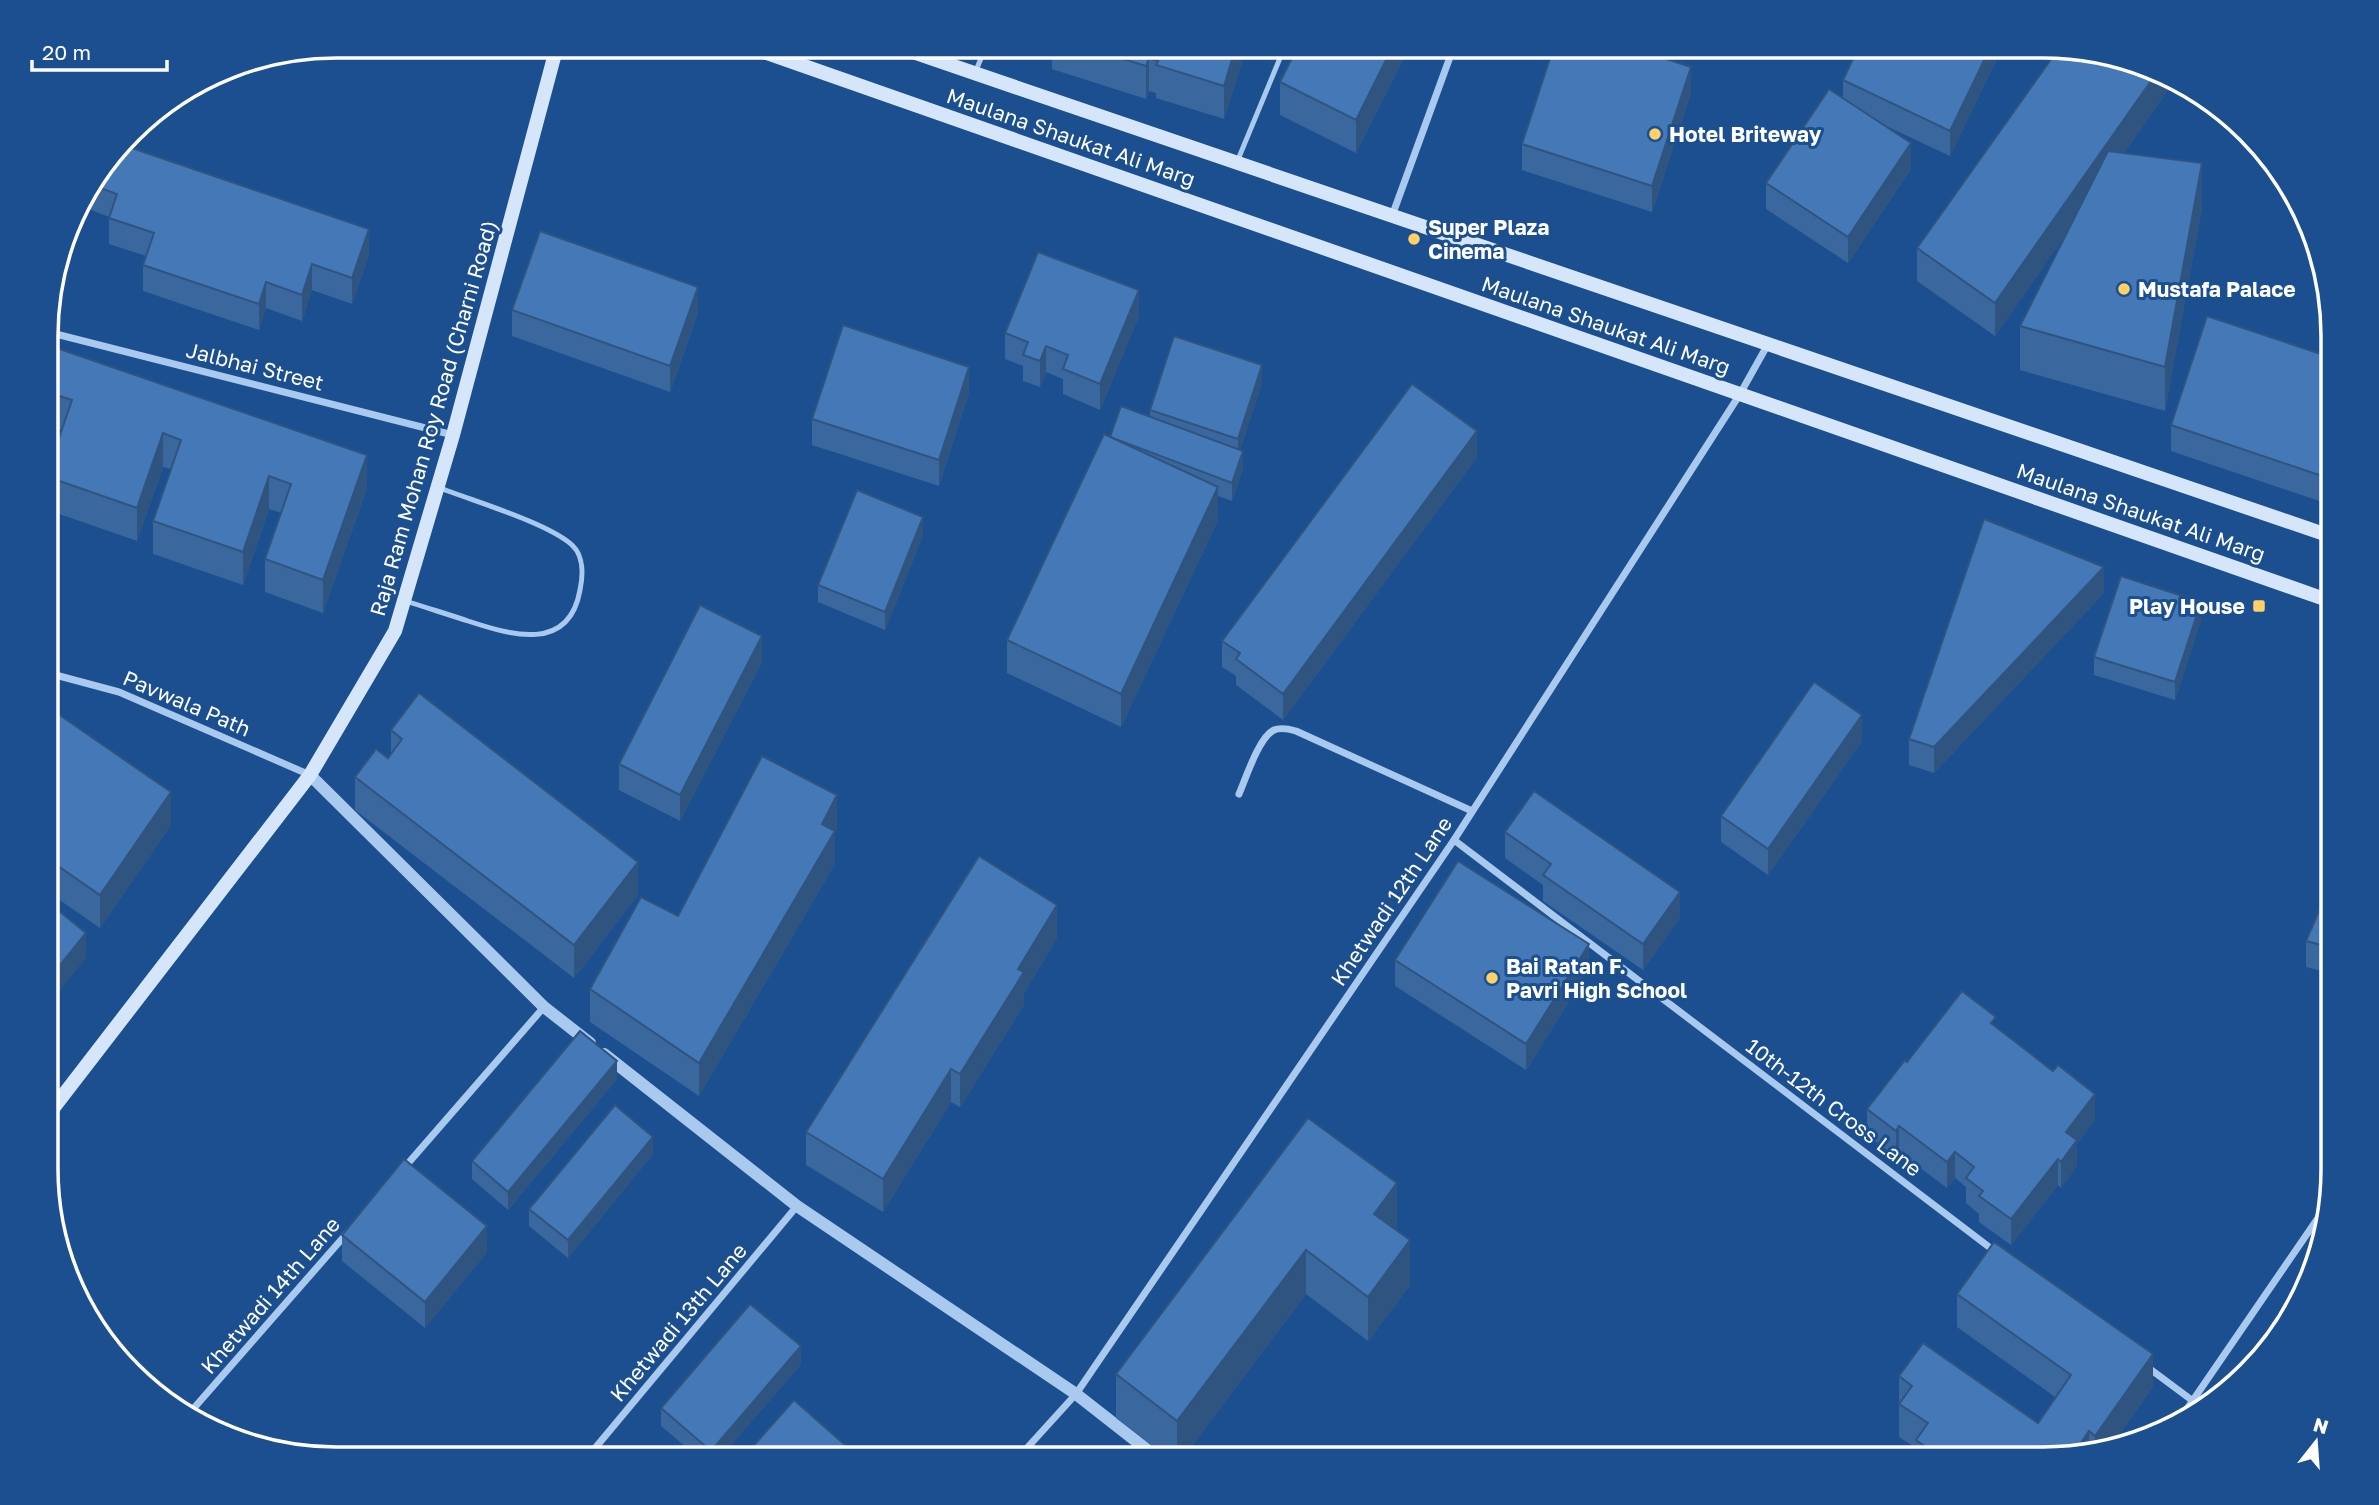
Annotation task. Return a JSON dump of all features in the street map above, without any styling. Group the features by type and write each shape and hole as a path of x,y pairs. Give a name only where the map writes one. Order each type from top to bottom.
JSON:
{"main road":[{"name":"Raja Ram Mohan Roy Road (Charni Road)","path":"58,1102 310,775 395,631 453,435 554,58"},
{"name":"Maulana Shaukat Ali Marg","path":"781,58 2321,598"},
{"name":"Maulana Shaukat Ali Marg","path":"931,58 2321,533"}],"street":[{"path":"1392,215 1450,58"},
{"name":"Jalbhai Street","path":"58,335 453,435"},
{"name":"Khetwadi 12th Lane","path":"1028,1447 1076,1394 1454,840 1740,394 1768,344"},
{"name":"Pavwala Path","path":"58,676 119,692 310,775"},
{"path":"1239,794 1262,741 1272,730 1283,728 1296,731 1472,811"},
{"path":"310,775 544,1007 797,1206 1076,1394 1144,1447"},
{"name":"10th-12th Cross Lane","path":"1454,840 2006,1259"},
{"path":"398,1175 544,1007"},
{"name":"Khetwadi 13th Lane","path":"596,1447 797,1206"},
{"path":"2190,1405 2317,1220"},
{"name":"Khetwadi 14th Lane","path":"194,1408 352,1227"},
{"path":"2138,1359 2193,1401"}],"lane":[{"path":"975,73 981,58"},
{"path":"1237,162 1281,58"},
{"path":"403,600 506,633 529,636 546,633 564,624 576,610 583,578 581,561 575,548 561,536 541,527 437,487"}],"building":[{"path":"1120,58 1149,58 1146,66"},
{"path":"1149,58 1232,58 1224,86 1156,65 1158,61"},
{"path":"1292,58 1387,58 1356,120 1280,82"},
{"path":"1550,58 1663,58 1691,67 1652,186 1522,144"},
{"path":"1853,58 1985,58 1950,131 1843,80"},
{"path":"2052,58 2098,63 2152,80 1995,303 1917,248"},
{"path":"1829,89 1911,143 1848,237 1766,183"},
{"path":"131,148 369,229 352,278 312,264 302,295 266,282 259,304 143,265 154,233 109,218 117,194 101,188"},
{"name":"Mustafa Palace","path":"2108,151 2202,163 2165,367 2020,326"},
{"path":"540,231 698,287 670,366 512,310"},
{"path":"1038,252 1139,290 1100,384 1063,369 1068,355 1046,346 1040,361 1023,355 1028,342 1005,333"},
{"path":"2207,316 2321,354 2321,476 2171,425"},
{"path":"843,325 969,367 939,460 812,419"},
{"path":"1174,336 1262,365 1238,439 1150,410"},
{"path":"58,348 367,455 323,580 265,559 291,484 269,476 243,552 153,521 181,440 163,433 137,508 58,480 58,441 72,400 58,396"},
{"path":"1412,384 1477,431 1283,694 1236,659 1240,653 1222,641"},
{"path":"1121,406 1243,451 1232,483 1110,437"},
{"path":"1104,434 1218,487 1121,694 1007,640"},
{"path":"857,490 923,517 885,612 818,585"},
{"path":"1984,519 2104,567 1934,747 1909,739"},
{"path":"2121,576 2201,602 2175,682 2094,657"},
{"path":"700,605 762,636 680,795 619,764"},
{"path":"1814,682 1862,715 1768,849 1721,816"},
{"path":"419,693 638,862 574,945 355,777 376,749 388,758 402,739 391,730"},
{"path":"58,714 171,792 100,895 58,866"},
{"path":"762,756 837,795 822,824 835,831 699,1063 590,989 641,897 678,916"},
{"path":"1534,791 1680,892 1643,944 1543,875 1551,864 1505,832"},
{"path":"979,856 1057,905 1018,969 1024,972 960,1074 951,1069 883,1179 806,1132"},
{"name":"Bai Ratan F. Pavri High School","path":"1458,861 1589,944 1526,1044 1395,960"},
{"path":"2321,907 2321,945 2306,941"},
{"path":"58,910 86,933 58,968"},
{"path":"1962,991 1996,1017 1991,1023 2053,1071 2058,1065 2095,1094 2066,1132 2077,1140 2061,1162 2058,1159 2011,1219 1979,1196 1983,1191 1966,1178 1974,1167 1955,1152 1947,1162 1899,1126 1896,1131 1867,1109"},
{"path":"580,1031 617,1061 508,1192 472,1161"},
{"path":"615,1105 653,1137 568,1240 529,1209"},
{"path":"1308,1118 1397,1183 1374,1214 1410,1240 1368,1297 1306,1250 1177,1421 1116,1374"},
{"path":"404,1159 487,1226 425,1302 342,1235"},
{"path":"1994,1242 2153,1354 2095,1436 2089,1431 2079,1445 1926,1447 1916,1440 1928,1423 1899,1404 1912,1386 1899,1376 1923,1343 2038,1423 2071,1375 1957,1294"},
{"path":"750,1304 801,1346 714,1447 706,1447 661,1408"},
{"path":"794,1400 847,1447 753,1447"}],"place":[{"name":"Hotel Briteway","path":"1655,134"},
{"name":"Super Plaza Cinema","path":"1414,239"},
{"name":"Mustafa Palace","path":"2124,289"},
{"name":"Play House","path":"2259,606"},
{"name":"Bai Ratan F. Pavri High School","path":"1492,978"}]}
